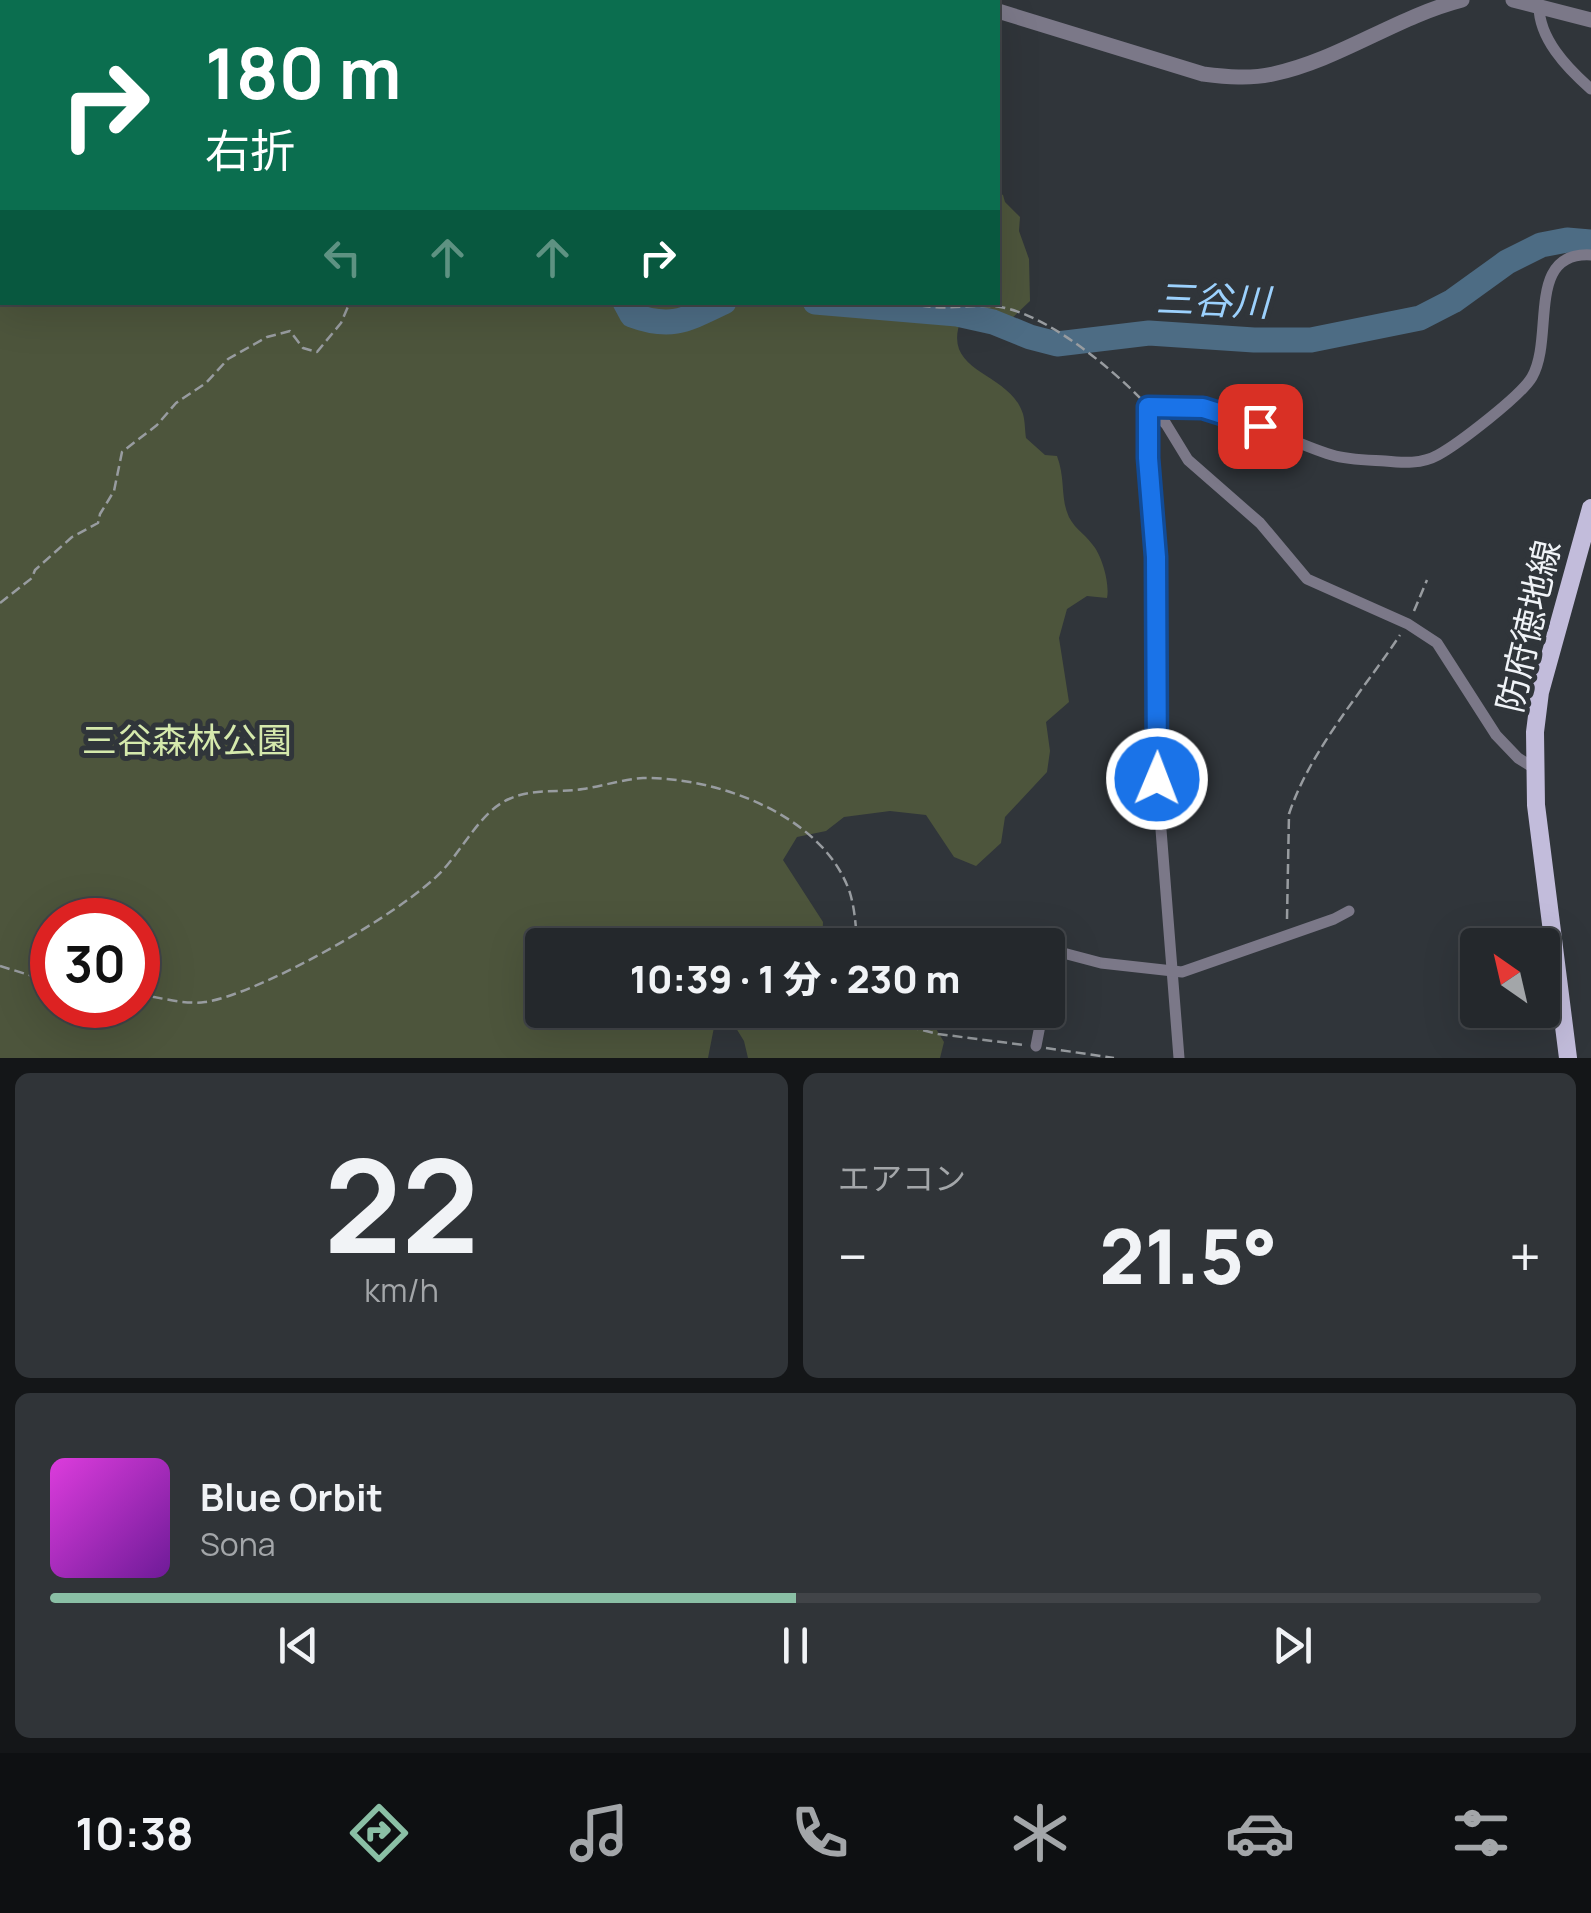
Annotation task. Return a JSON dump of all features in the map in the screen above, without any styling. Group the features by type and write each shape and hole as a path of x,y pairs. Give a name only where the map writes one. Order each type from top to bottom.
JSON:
{"main road":[{"name":"防府徳地線","path":"1568,1058 1534,768 1540,692 1591,508"}],"street":[{"path":"1000,12 1203,74 1234,78 1300,67 1408,17 1462,0"},
{"path":"1513,0 1591,20"},
{"path":"1539,4 1538,18 1546,36 1572,72 1591,88"},
{"path":"1148,407 1203,408 1225,413 1334,456 1408,463 1426,460 1505,404 1532,377 1540,356 1552,269 1565,257 1591,255"},
{"path":"1148,407 1166,424 1188,460 1260,524 1306,579 1408,624 1437,643 1496,735 1534,768"},
{"path":"1148,407 1156,557 1157,779 1179,1058"},
{"path":"1065,953 1102,963 1182,972 1349,911"},
{"path":"1036,1046 1040,1028"}],"path":[{"path":"0,603 32,578 35,570 72,537 98,523 114,491 122,452 157,425 176,402 206,383 228,359 278,332 290,331 310,351 322,349 349,305"},
{"path":"922,305 948,310 993,306 1038,321 1116,372 1148,407"},
{"path":"1287,936 1289,814 1294,799 1306,771 1408,624 1428,580"},
{"path":"160,997 200,1003 236,996 404,904 441,872 503,801 529,791 567,791 641,778 698,784 750,797 804,830 834,862 849,889 856,928"},
{"path":"0,966 30,975"},
{"path":"912,1028 1114,1058"}],"green space":[{"name":"三谷森林公園","path":"1000,193 1020,217 1019,231 1029,259 1030,301 1008,322 980,314 962,317 957,336 959,350 1015,400 1023,414 1026,438 1045,455 1057,456 1069,517 1096,549 1107,585 1107,598 1087,596 1067,609 1059,638 1069,702 1046,722 1050,751 1047,772 1005,817 1001,843 976,866 954,857 926,815 890,811 844,817 826,831 797,837 783,860 823,922 823,928 525,928 525,1028 714,1028 708,1058 0,1058 0,305 1000,305"},
{"path":"736,1028 936,1028 944,1042 940,1058 748,1058"}],"waterway":[{"name":"三谷川","path":"850,305 957,314 1057,344 1149,333 1311,340 1420,318 1453,301 1507,262 1541,245 1567,240 1591,242"},
{"name":"三谷川","path":"627,305 632,315 658,322 690,318 718,305"}],"route":[{"path":"1157,779 1156,525 1148,458 1148,407 1203,408 1260,426"}]}
